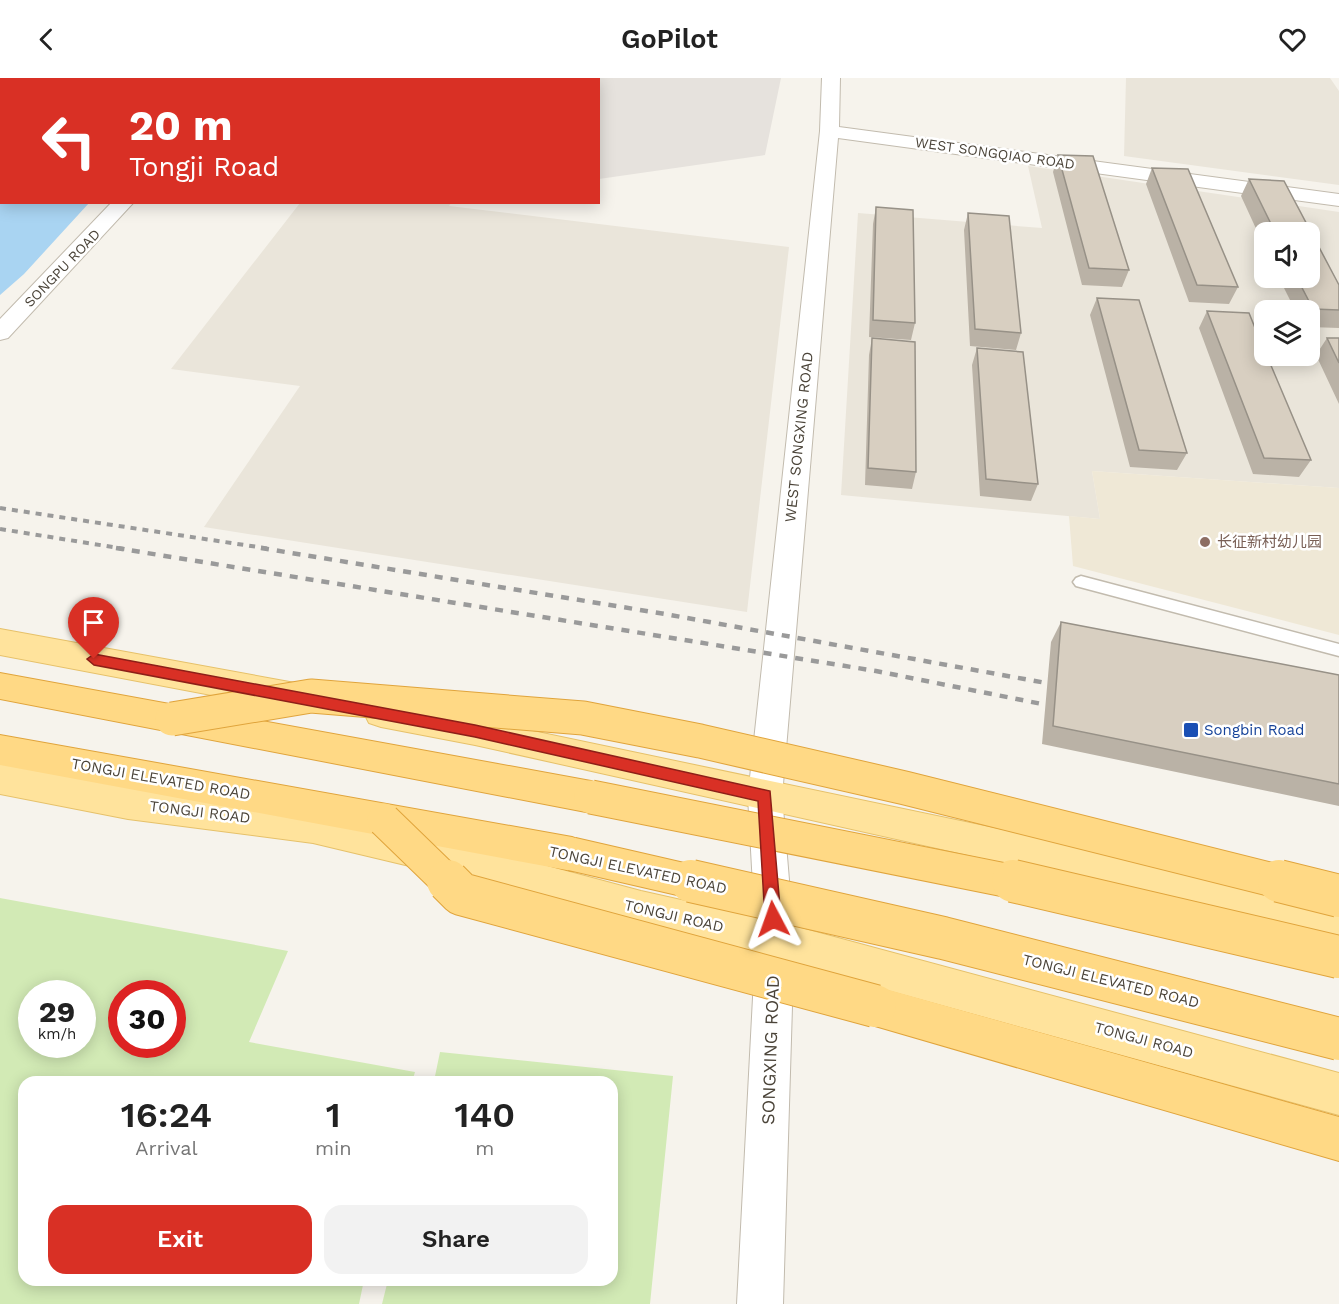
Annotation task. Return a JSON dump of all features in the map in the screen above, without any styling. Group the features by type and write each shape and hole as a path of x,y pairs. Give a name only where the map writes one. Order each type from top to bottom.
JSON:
{"highway":[{"path":"0,686 536,786 970,871 1339,957"},
{"path":"172,719 310,696 583,718 700,741 905,788 1339,896"},
{"name":"TONGJI ELEVATED ROAD","path":"0,750 572,854 943,938 1339,1039"},
{"path":"384,820 461,894 875,1006 1339,1138"}],"main road":[{"path":"0,642 475,731 1084,864 1339,930"},
{"name":"TONGJI ROAD","path":"0,779 128,803 313,827 775,940 1339,1094"}],"street":[{"name":"WEST SONGXING ROAD","path":"765,796 829,130 831,78"},
{"name":"WEST SONGQIAO ROAD","path":"829,130 1339,200"},
{"name":"SONGPU ROAD","path":"0,333 122,204"},
{"name":"SONGXING ROAD","path":"760,1304 775,940 765,796"}],"lane":[{"path":"1081,582 1339,650"}],"shaded area":[{"path":"600,78 781,78 765,155 600,179"},
{"path":"1126,78 1330,78 1339,91 1339,185 1124,156"},
{"path":"1028,166 1339,212 1339,488 1092,471 1100,519 841,495 858,213 1042,228"},
{"path":"299,204 450,204 449,206 789,247 747,612 204,527 300,386 171,369"},
{"name":"长征新村幼儿园","path":"1092,471 1339,488 1339,635 1073,566 1069,516 1100,519"}],"green space":[{"path":"0,898 288,951 249,1042 415,1072 414,1076 18,1076 18,1286 363,1286 359,1304 0,1304"},
{"path":"440,1052 673,1076 650,1304 382,1304 386,1286 618,1286 618,1076 435,1076"}],"water":[{"path":"0,204 88,204 24,274 0,295"}],"building":[{"path":"1058,155 1093,156 1129,270 1089,268"},
{"path":"1152,168 1188,169 1238,287 1197,285"},
{"path":"1249,179 1284,181 1306,222 1270,222"},
{"path":"876,207 913,210 915,323 873,320"},
{"path":"968,213 1009,216 1021,333 975,329"},
{"path":"1320,249 1339,285 1339,310 1320,309 1320,300 1308,300 1302,288 1320,288"},
{"path":"1097,298 1139,300 1187,453 1139,450"},
{"path":"1207,311 1249,313 1254,325 1254,366 1271,366 1311,460 1264,458"},
{"path":"872,338 915,342 916,472 868,468"},
{"path":"1327,338 1339,338 1339,363"},
{"path":"977,348 1023,352 1038,484 986,479"},
{"name":"Songbin Road","path":"1061,622 1339,675 1339,784 1053,726"}],"railway":[{"path":"0,508 271,549"},
{"path":"0,529 125,549"},
{"path":"116,548 876,671 1062,708"},
{"path":"261,548 665,614 1063,686"}],"place":[{"name":"长征新村幼儿园","path":"1205,542"},
{"name":"Songbin Road","path":"1191,730"}],"route":[{"path":"94,659 475,731 765,796 773,919"}]}
